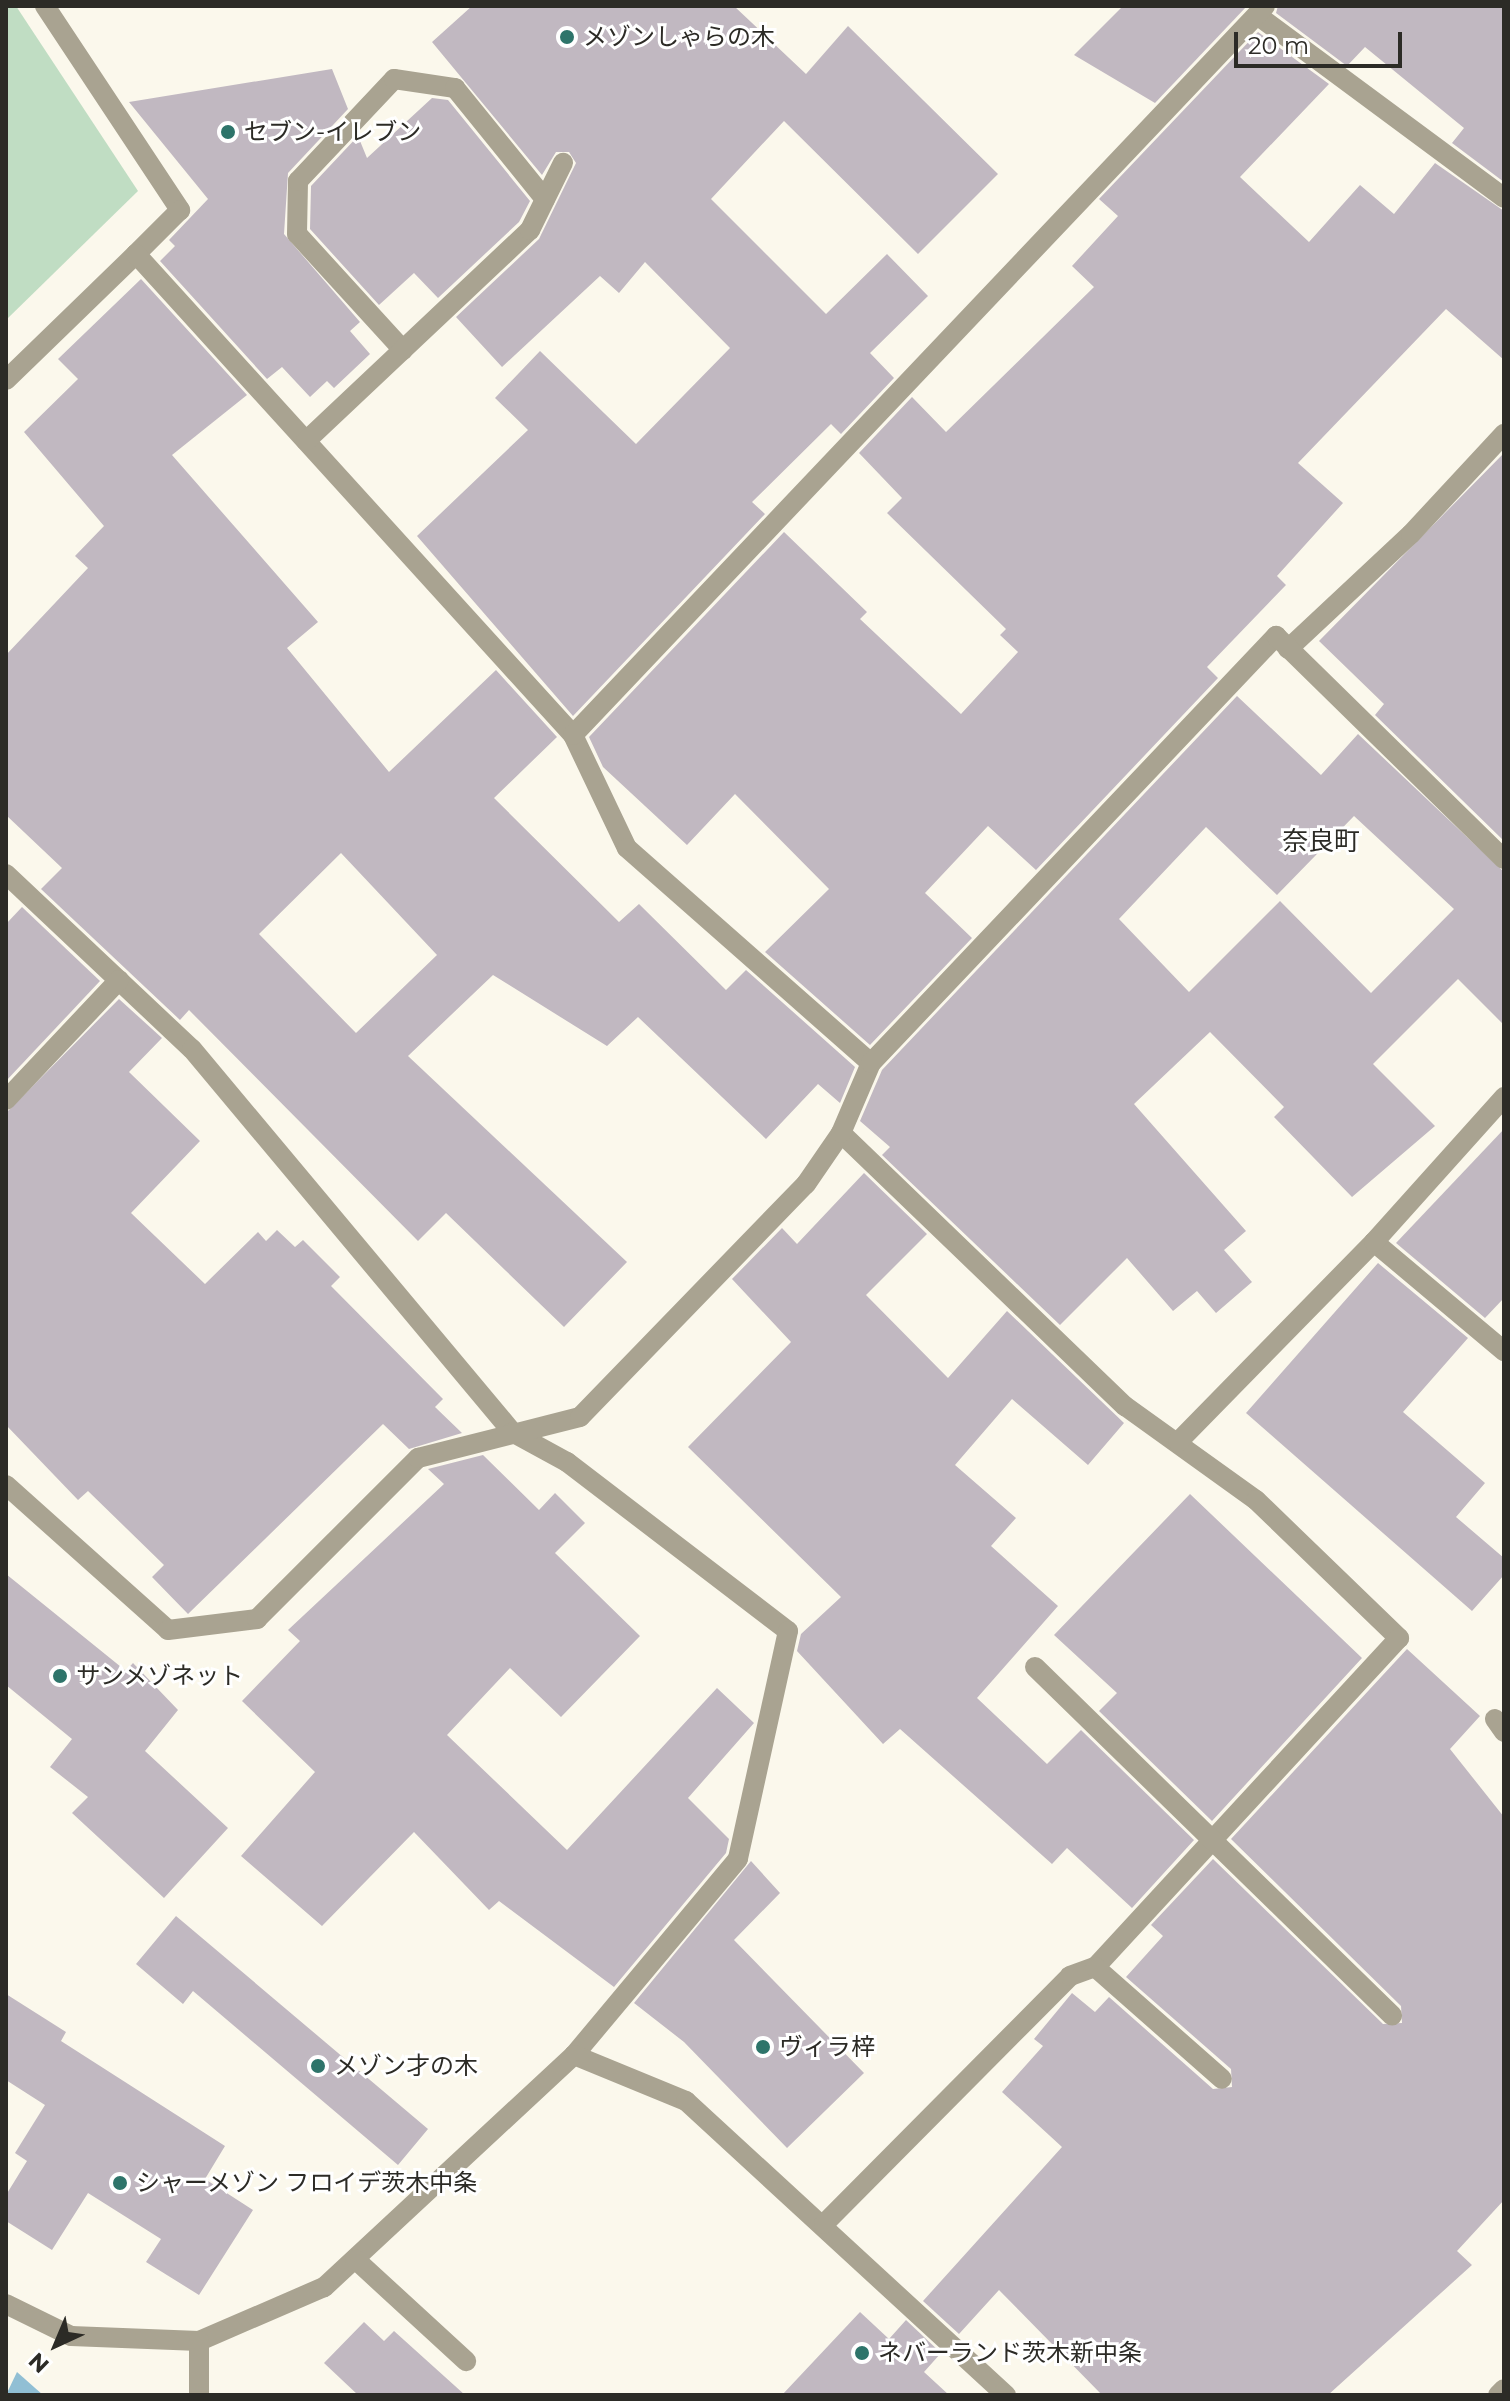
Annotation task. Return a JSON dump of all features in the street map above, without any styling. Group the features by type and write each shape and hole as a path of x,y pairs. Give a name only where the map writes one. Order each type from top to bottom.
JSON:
{"street":[{"path":"6,380 180,210 45,6"},
{"path":"573,735 1261,10 1504,198"},
{"path":"403,350 297,234 298,181 394,79 455,88 545,199"},
{"path":"306,441 530,230 563,163"},
{"path":"136,254 573,735 627,848 871,1063"},
{"path":"1288,649 1411,534 1504,434"},
{"path":"6,1485 168,1630 257,1619 418,1458 580,1417 774,1220 841,1133 871,1063 1276,636 1504,859"},
{"path":"6,874 192,1049 512,1432 567,1462 788,1631 738,1859 574,2055 324,2287 199,2341 71,2336 6,2304"},
{"path":"6,1100 119,980"},
{"path":"1178,1442 1374,1242 1504,1097"},
{"path":"824,2224 1070,1976 1095,1967 1399,1638 1256,1500 1125,1406 841,1133"},
{"path":"1374,1242 1504,1351"},
{"path":"1035,1667 1392,2015"},
{"path":"1095,1967 1222,2079"},
{"path":"574,2055 686,2101 824,2224 1006,2395"},
{"path":"355,2259 466,2361"},
{"path":"199,2341 199,2395"},
{"path":"1498,2395 1504,2389"}],"green space":[{"path":"6,6 16,6 138,191 6,320"}],"water":[{"path":"17,2372 43,2395 6,2395"}],"building":[{"path":"472,6 734,6 806,74 848,26 998,174 918,254 784,121 711,199 826,314 887,254 928,296 870,353 894,378 841,434 831,424 752,502 765,514 573,716 417,536 528,430 495,398 540,351 636,444 730,348 645,262 619,293 600,276 502,367 456,317 539,239 576,163 569,152 556,152 542,175 432,42"},
{"path":"1123,6 1247,6 1155,103 1074,55"},
{"path":"1278,6 1504,6 1504,182 1452,143 1464,128 1365,47 1347,66 1276,13"},
{"path":"1258,32 1329,84 1240,177 1309,242 1360,185 1394,214 1435,163 1504,211 1504,360 1446,309 1298,463 1343,503 1277,576 1286,585 1207,667 1218,678 1036,870 988,826 925,893 972,938 870,1045 765,952 829,889 735,794 687,845 603,767 589,737 784,532 867,612 860,619 961,714 1018,652 1000,635 1006,629 887,513 902,498 859,453 912,397 946,432 1094,287 1072,266 1118,216 1099,199"},
{"path":"332,69 348,109 288,173 284,234 360,322 350,331 370,354 334,388 327,381 310,397 282,367 267,379 160,261 175,246 169,240 208,199 129,102"},
{"path":"432,98 448,100 530,201 519,222 438,298 414,273 379,305 310,229 311,186 358,136 367,158"},
{"path":"141,279 247,395 172,455 318,622 287,648 389,772 496,670 557,737 494,798 619,922 639,904 726,990 746,970 855,1067 840,1103 818,1084 766,1139 638,1017 607,1046 493,975 408,1056 627,1262 564,1327 446,1213 418,1241 189,1010 180,1020 41,889 62,868 6,815 6,655 88,568 75,556 104,526 24,432 78,379 58,359","holes":["341,853 437,955 356,1033 259,934"]},
{"path":"1504,453 1504,841 1375,715 1384,704 1319,641"},
{"path":"1237,696 1321,775 1358,734 1504,872 1504,1025 1458,979 1373,1064 1435,1126 1352,1197 1274,1117 1284,1107 1210,1032 1134,1104 1246,1231 1224,1250 1252,1282 1216,1313 1197,1291 1173,1311 1127,1258 1060,1325 882,1155 890,1147 860,1121 882,1070","holes":["1354,816 1454,909 1371,993 1280,901 1189,992 1119,919 1206,827 1277,895"]},
{"path":"22,907 100,981 6,1081 6,924"},
{"path":"119,999 162,1038 129,1072 200,1141 131,1213 205,1284 258,1232 266,1241 277,1230 295,1247 303,1240 340,1277 331,1286 443,1399 435,1407 462,1433 409,1449 383,1424 188,1614 152,1577 164,1565 88,1491 78,1500 6,1425 6,1113"},
{"path":"1504,1129 1504,1298 1485,1318 1396,1243"},
{"path":"864,1173 927,1234 866,1295 948,1378 1007,1311 1124,1423 1088,1465 1012,1399 955,1465 1016,1518 991,1546 1058,1606 977,1698 1047,1764 1081,1730 1194,1840 1132,1908 1067,1848 1052,1864 900,1729 883,1744 797,1651 801,1634 841,1597 688,1447 791,1342 732,1279 782,1228 797,1244"},
{"path":"1378,1263 1468,1338 1403,1412 1485,1483 1456,1517 1504,1558 1504,1575 1472,1611 1246,1413"},
{"path":"483,1455 539,1510 555,1493 585,1523 555,1553 640,1636 561,1717 510,1668 447,1735 567,1850 717,1688 754,1723 688,1798 729,1839 726,1853 614,1987 499,1901 489,1910 414,1832 322,1926 241,1856 315,1772 242,1701 300,1641 288,1630 444,1484 428,1469"},
{"path":"1190,1494 1362,1658 1212,1821 1099,1711 1117,1693 1054,1635"},
{"path":"6,1574 126,1671 133,1663 178,1710 145,1751 228,1828 164,1898 72,1813 88,1797 50,1767 72,1739 6,1685"},
{"path":"1407,1649 1480,1716 1450,1749 1504,1817 1504,2200 1457,2251 1472,2265 1328,2395 1102,2395 999,2290 959,2334 923,2301 1062,2147 1002,2092 1043,2046 1034,2039 1072,1993 1095,2012 1109,1997 1213,2089 1232,2087 1231,2069 1126,1977 1163,1936 1151,1925 1213,1859 1383,2024 1402,2023 1401,2006 1231,1839"},
{"name":"ヴィラ梓","path":"751,1861 780,1893 734,1940 864,2073 787,2148 684,2042 634,2003"},
{"name":"メゾン才の木","path":"176,1916 428,2129 398,2165 193,1991 183,2004 136,1964"},
{"name":"シャーメゾン フロイデ茨木中条","path":"6,1994 66,2032 61,2041 225,2146 205,2179 253,2210 199,2295 146,2262 161,2239 88,2193 52,2250 6,2221 6,2195 27,2161 15,2153 45,2105 6,2080"},
{"name":"ネバーランド茨木新中条","path":"860,2312 889,2339 906,2320 941,2353 924,2372 949,2395 782,2395"},
{"path":"364,2322 384,2341 394,2331 465,2395 358,2395 324,2363"}],"place":[{"name":"メゾンしゃらの木","path":"567,37"},
{"name":"セブン-イレブン","path":"228,132"},
{"name":"サンメゾネット","path":"60,1676"},
{"name":"ヴィラ梓","path":"763,2047"},
{"name":"メゾン才の木","path":"318,2066"},
{"name":"シャーメゾン フロイデ茨木中条","path":"120,2183"},
{"name":"ネバーランド茨木新中条","path":"862,2353"}],"district":[{"name":"奈良町","path":"1321,842"}]}
